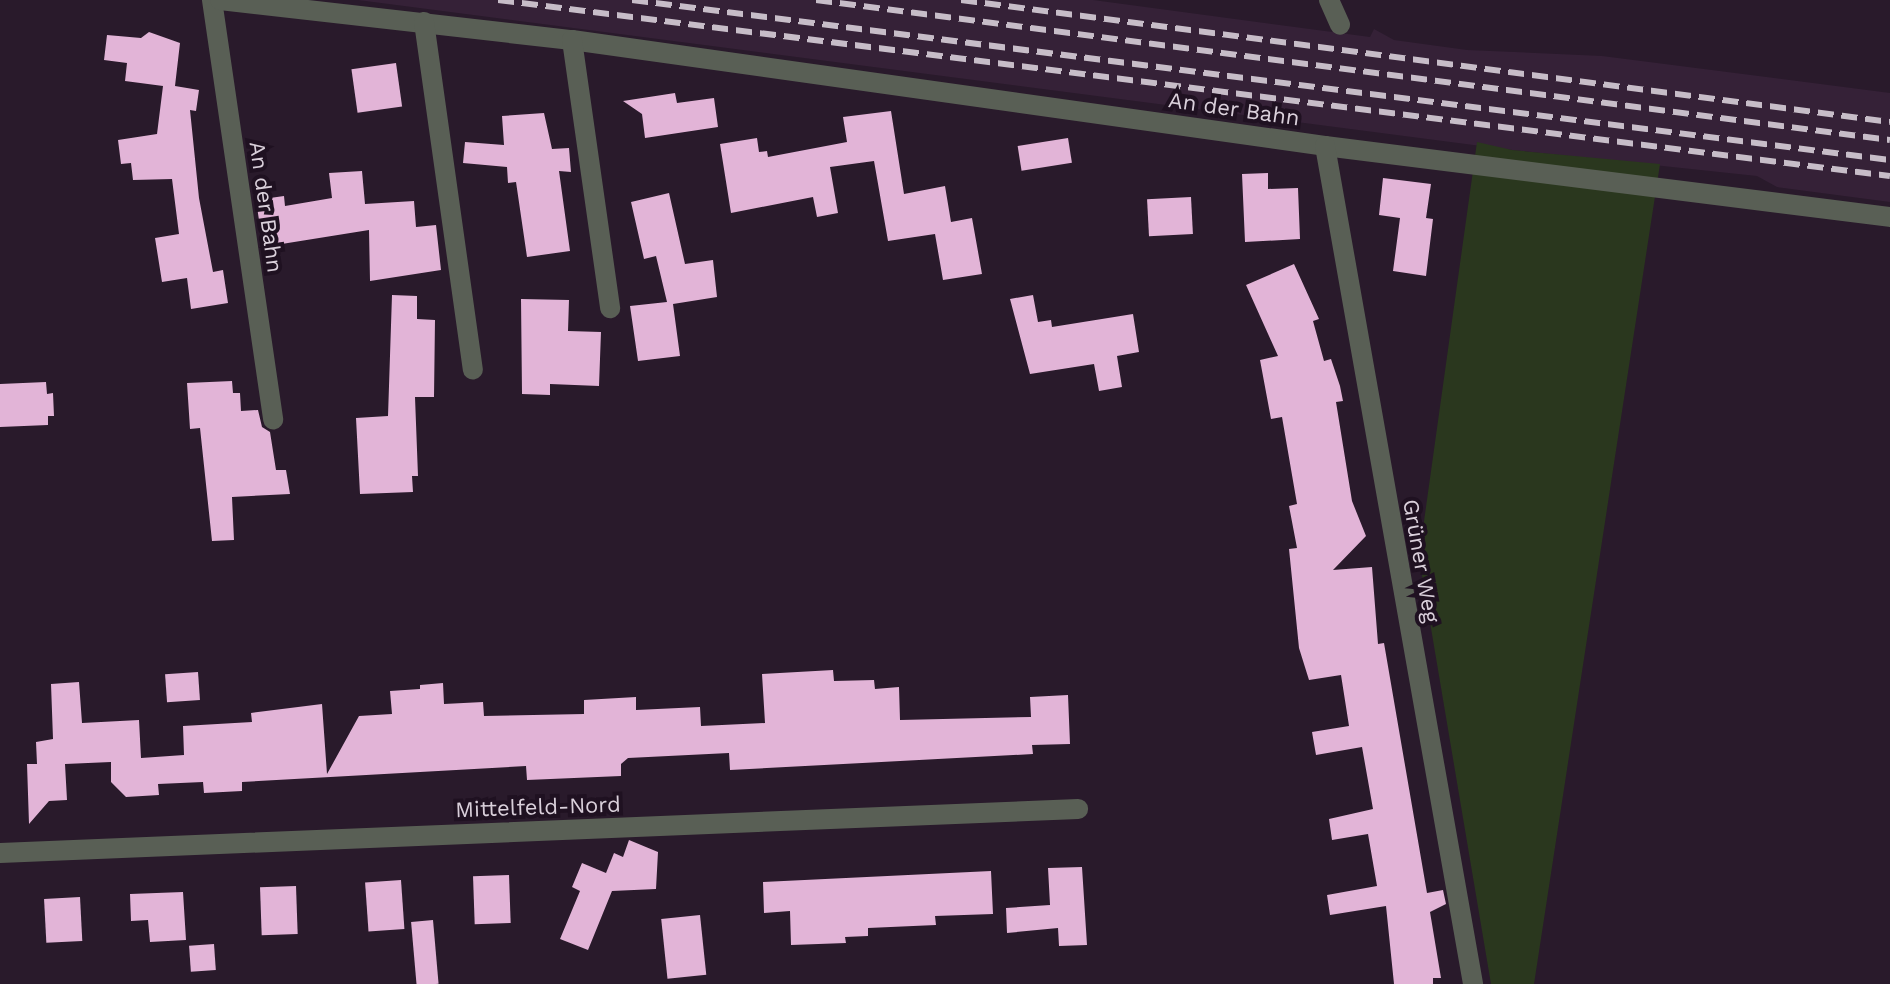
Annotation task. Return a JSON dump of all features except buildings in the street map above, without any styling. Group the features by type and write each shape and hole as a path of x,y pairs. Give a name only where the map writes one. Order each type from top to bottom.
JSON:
{"street":[{"name":"An der Bahn","path":"212,0 273,420"},
{"name":"An der Bahn","path":"220,0 572,40 1325,146 1890,217"},
{"path":"1329,0 1340,25"},
{"path":"424,22 473,370"},
{"path":"572,40 610,308"},
{"name":"Grüner Weg","path":"1325,146 1473,984"},
{"name":"Mittelfeld-Nord","path":"0,853 1078,809"}],"shaded area":[{"path":"358,0 1093,0 1370,37 1374,29 1394,40 1467,50 1602,56 1890,93 1890,202 1777,187 1757,176 1512,150"}],"green space":[{"path":"1477,142 1512,150 1660,164 1534,984 1491,984 1419,557"}],"railway":[{"path":"498,0 1890,176"},
{"path":"632,0 1890,160"},
{"path":"816,0 1890,140"},
{"path":"961,0 1890,122"}]}
